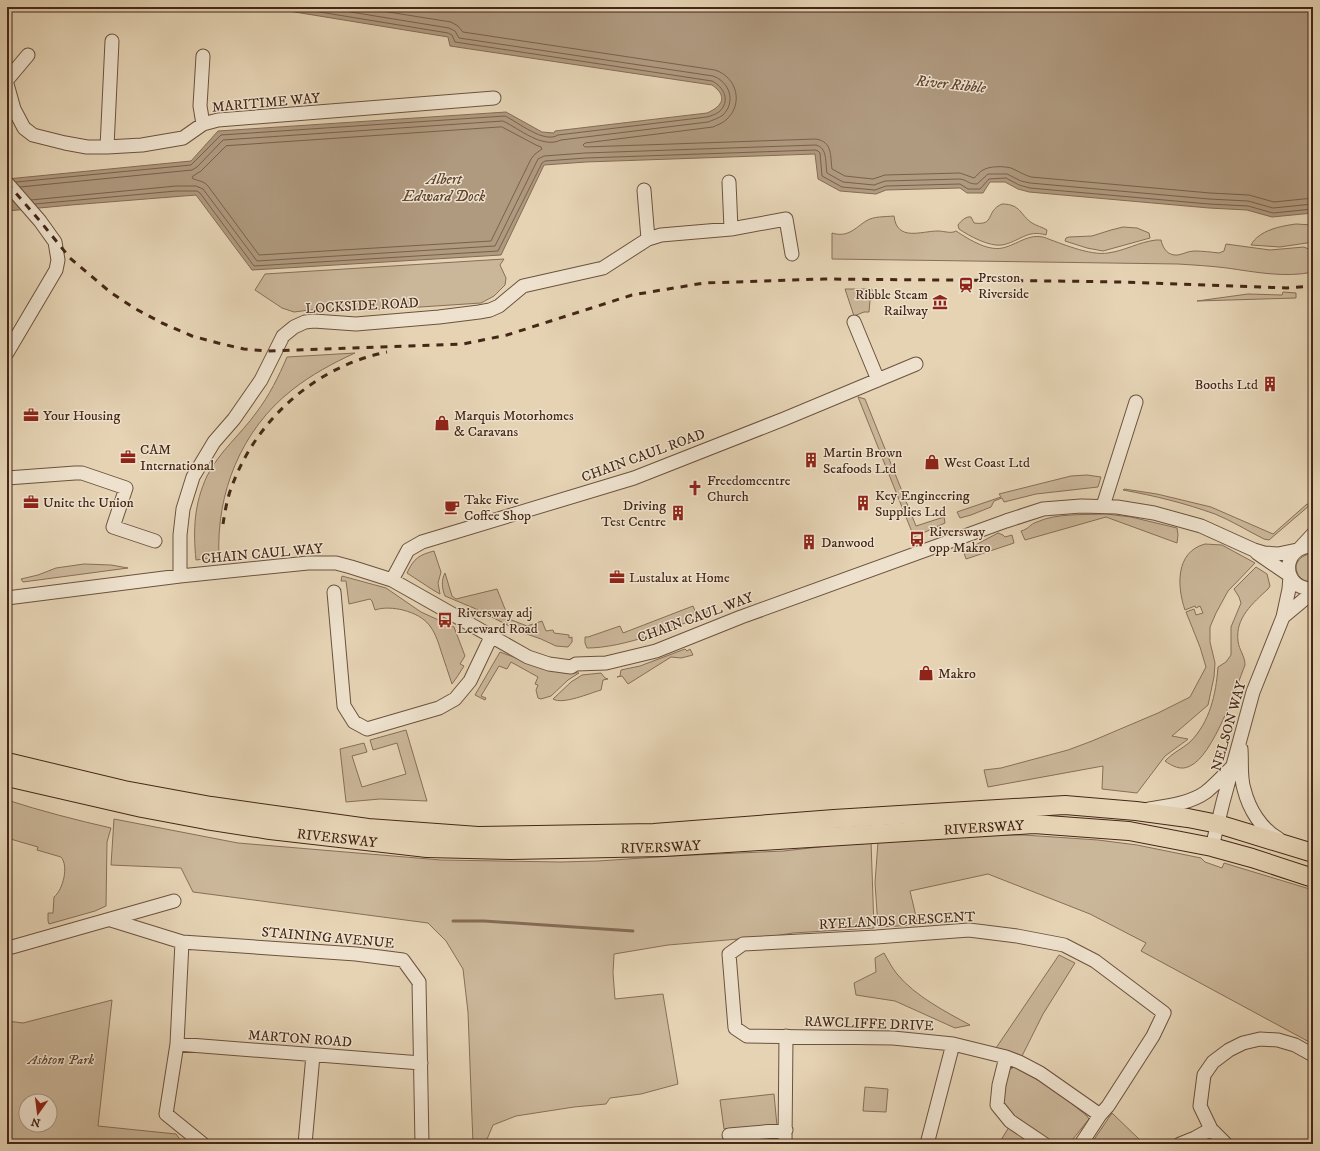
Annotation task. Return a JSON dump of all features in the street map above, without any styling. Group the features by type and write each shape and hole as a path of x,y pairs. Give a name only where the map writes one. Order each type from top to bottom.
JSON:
{"highway":[{"name":"RIVERSWAY","path":"7,762 124,790 211,806 368,828 478,836 654,833 834,818 1065,805 1136,811 1176,816 1215,834 1252,858 1313,878"},
{"name":"RIVERSWAY","path":"7,777 142,808 206,820 270,830 427,848 511,850 664,847 1034,824 1129,831 1215,834 1293,847 1313,853"},
{"path":"1215,834 1223,839 1313,868"}],"street":[{"path":"107,147 112,41"},
{"path":"7,80 28,55"},
{"path":"203,56 200,106 203,124"},
{"name":"MARITIME WAY","path":"7,84 14,109 24,128 33,136 65,144 88,147 142,145 183,138 203,124 218,120 494,98"},
{"path":"728,182 731,229"},
{"path":"7,183 40,221 55,242 58,260 56,270 7,353"},
{"path":"644,190 648,239"},
{"name":"LOCKSIDE ROAD","path":"180,576 180,535 182,515 193,477 214,442 234,419 262,380 283,336 294,327 305,322 314,321 356,324 439,317 490,310 499,306 523,286 603,268 648,239 661,235 731,229 786,219 792,254"},
{"path":"854,322 878,380"},
{"name":"CHAIN CAUL ROAD","path":"392,580 408,550 422,542 634,478 784,419 916,364"},
{"path":"1103,506 1136,402"},
{"path":"7,478 75,473 88,475 126,488 113,527 155,542"},
{"name":"CHAIN CAUL WAY","path":"7,598 180,576 308,563 336,563 392,580 528,657 550,664 571,667 576,664 606,663 656,651 742,617 1042,509 1081,506 1117,507 1154,513 1201,526 1264,553 1278,554 1303,548"},
{"name":"NELSON WAY","path":"1215,834 1253,692 1283,618 1289,589 1289,561 1292,555 1303,548 1313,534"},
{"name":"CHAIN CAUL WAY","path":"1254,550 1290,576 1299,587 1313,590"},
{"name":"NELSON WAY","path":"1283,618 1313,590"},
{"path":"334,592 344,706 354,722 367,729 439,708 455,699 470,681 491,637"},
{"path":"1240,739 1242,777 1244,790 1250,806 1264,828 1293,847"},
{"path":"1136,811 1163,807 1190,799 1206,792 1233,765"},
{"path":"7,948 111,920 174,901"},
{"name":"STAINING AVENUE","path":"111,920 182,942 356,954 402,960 419,982 422,1144"},
{"name":"RYELANDS CRESCENT","path":"786,1036 747,1036 735,1028 729,954 743,944 876,937 963,930 1017,936 1064,945 1094,961 1164,1013 1153,1036 1108,1106 1100,1115 1081,1144"},
{"path":"182,942 177,1044 166,1114 203,1144"},
{"path":"786,1036 786,1144"},
{"name":"RAWCLIFFE DRIVE","path":"786,1036 893,1038 953,1044 1006,1057 1040,1073 1100,1115"},
{"path":"1226,1144 1211,1129 1200,1106 1204,1075 1213,1062 1229,1050 1243,1043 1260,1039 1278,1040 1295,1045 1313,1055"},
{"name":"MARTON ROAD","path":"177,1044 421,1063"},
{"path":"927,1144 953,1044"},
{"path":"304,1144 312,1054"},
{"path":"1006,1057 999,1085 997,1105 1010,1120 1044,1144"},
{"path":"1180,1144 1211,1129"},
{"path":"729,1135 786,1130"}],"green space":[{"path":"1002,204 1008,204 1020,210 1032,223 1047,230 1046,235 1028,235 1002,245 997,245 968,235 959,229 958,225 967,217 971,217 974,223 985,222 994,210"},
{"path":"894,216 896,224 905,232 917,233 956,231 980,245 993,248 1006,247 1038,236 1093,253 1114,252 1156,240 1161,240 1166,251 1174,255 1190,251 1219,253 1224,251 1226,244 1270,250 1304,247 1313,251 1313,272 1302,274 1259,273 1178,264 832,259 832,233 843,234 851,232 869,219"},
{"path":"1296,224 1313,225 1313,242 1280,247 1251,245 1265,232"},
{"path":"1123,227 1137,228 1149,233 1150,238 1103,251 1065,241 1066,238 1069,237 1092,236"},
{"path":"504,259 500,265 506,278 505,285 494,296 481,303 390,309 318,309 294,312 282,308 255,290 265,274"},
{"path":"845,289 872,289 872,300 870,300 869,312 864,312 854,316"},
{"path":"1283,292 1296,293 1296,298 1197,301 1248,294 1282,295"},
{"path":"355,353 322,370 292,390 274,406 259,424 235,464 227,487 219,533 219,557 196,560 195,528 197,507 207,476 224,451 261,406 281,371 287,357"},
{"path":"858,397 865,399 916,526 944,517 945,523 914,537"},
{"path":"1087,475 1101,477 1098,487 1036,494 1004,502 1002,498 994,501 991,507 960,518 957,512 1001,497 999,494 1071,476"},
{"path":"1123,490 1157,494 1211,507 1273,534 1307,504 1310,505 1269,540 1264,539 1215,514 1181,503"},
{"path":"1106,514 1131,517 1177,528 1177,543 1106,517 1025,540 1021,531 1035,523 1053,517"},
{"path":"998,533 1005,537 1012,535 1014,543 966,559 964,553 966,550"},
{"path":"1205,544 1222,545 1255,563 1228,591 1210,627 1210,642 1215,663 1214,677 1208,705 1172,736 1188,739 1165,756 1137,793 1102,789 1103,766 988,787 984,770 1001,768 1068,750 1158,713 1190,697 1206,667 1186,612 1194,609 1196,615 1203,613 1200,606 1196,608 1195,606 1185,610 1182,601 1180,581 1183,562 1188,554 1195,548"},
{"path":"434,551 441,572 438,583 440,594 407,573 412,564 418,558 424,554"},
{"path":"1309,554 1313,555 1313,581 1303,580 1296,570 1298,561"},
{"path":"84,564 111,565 128,568 23,582 21,579 38,575 56,568"},
{"path":"1256,567 1267,574 1270,586 1246,612 1239,625 1238,641 1245,665 1230,704 1215,736 1199,760 1190,766 1183,768 1174,766 1165,761 1190,742 1203,726 1214,697 1218,667 1226,662 1231,655 1231,627 1241,603 1234,589"},
{"path":"445,573 452,596 456,599 497,589 509,619 527,626 542,621 546,631 553,630 554,633 569,635 569,638 572,637 572,642 568,647 556,646 521,632 476,609 445,596 442,584"},
{"path":"342,576 386,588 421,612 454,627 465,656 460,664 464,666 452,684 436,636 429,624 418,616 400,609 385,608 375,610 370,599 349,604 346,581 341,581"},
{"path":"693,606 696,613 708,609 706,615 648,636 616,645 587,648 585,643 585,637 620,626 623,633"},
{"path":"685,649 687,651 690,649 693,655 681,658 671,657 628,684 622,676 617,677 620,676 621,670 640,666"},
{"path":"500,652 551,671 579,673 568,680 551,696 541,699 538,698 536,690 538,685 535,684 538,677 511,662 507,669 499,666 481,696 486,698 485,700 475,695"},
{"path":"601,673 608,679 603,680 601,690 570,700 563,701 553,699 571,682 582,675"},
{"path":"406,730 427,801 380,799 346,802 340,749 364,743 367,752 352,756 362,787 406,774 397,743 373,750 370,740"},
{"path":"7,800 111,828 107,842 106,906 95,911 49,924 48,913 53,913 54,897 62,884 65,866 61,857 37,850 38,847 7,838"},
{"path":"114,819 238,843 441,860 560,862 598,861 784,851 871,841 874,928 793,933 668,945 614,954 613,973 615,999 663,994 678,1084 641,1094 610,1098 606,1104 574,1107 516,1116 493,1125 485,1144 473,1144 468,1012 463,969 446,941 428,923 193,892 181,868 111,865"},
{"path":"979,835 1024,835 1098,840 1137,845 1201,858 1205,862 1222,868 1224,863 1313,890 1313,1044 1141,951 1146,943 1090,914 988,874 910,891 918,925 878,927 875,883 878,842"},
{"path":"884,953 892,967 904,982 931,1003 970,1025 955,1028 895,1001 856,995 854,983 876,972 875,958"},
{"path":"1059,955 1075,963 1043,1014 1022,1056 996,1048"},
{"name":"Ashton Park","path":"112,1000 98,1126 176,1134 183,1144 7,1144 7,1021 23,1023"},
{"path":"1014,1067 1054,1089 1087,1116 1089,1119 1069,1144 1054,1144 1037,1136 1010,1116 1000,1101 1006,1072"},
{"path":"865,1087 888,1089 886,1112 863,1111"},
{"path":"774,1094 777,1126 724,1129 720,1100"},
{"path":"1112,1113 1140,1140 1125,1141 1116,1144 1091,1144"},
{"path":"1009,1127 1035,1144 1006,1144 1001,1140"},
{"path":"775,1136 779,1139 779,1144 736,1144 735,1139"}],"water":[{"path":"264,7 1313,7 1313,213 1272,217 1247,210 1029,192 1018,189 1005,182 990,182 983,193 967,193 960,188 886,190 876,194 840,191 818,179 815,154 586,162 544,165 501,255 252,270 196,195 7,211 7,179 191,161 218,131 506,112 542,132 554,133 555,131 707,113 717,107 722,100 720,93 712,85 450,46 448,37"}],"waterway":[{"path":"453,921 484,921 633,931"}],"railway":[{"path":"7,183 70,258 110,292 134,308 162,323 192,336 244,349 268,351 463,344 507,335 632,295 704,283 824,279 1121,282 1287,288 1313,286"},
{"path":"223,524 230,491 243,461 257,438 274,417 293,399 314,383 337,369 361,359 387,352"}],"place":[{"name":"Preston Riverside","path":"966,285"},
{"name":"Ribble Steam Railway","path":"940,302"},
{"name":"Booths Ltd","path":"1270,384"},
{"name":"Your Housing","path":"31,415"},
{"name":"Marquis Motorhomes & Caravans","path":"442,423"},
{"name":"CAM International","path":"128,457"},
{"name":"Martin Brown Seafoods Ltd","path":"811,460"},
{"name":"West Coast Ltd","path":"932,462"},
{"name":"Freedomcentre Church","path":"695,488"},
{"name":"Unite the Union","path":"31,502"},
{"name":"Key Engineering Supplies Ltd","path":"863,503"},
{"name":"Take Five Coffee Shop","path":"452,507"},
{"name":"Driving Test Centre","path":"678,513"},
{"name":"Riversway opp Makro","path":"917,539"},
{"name":"Danwood","path":"809,542"},
{"name":"Lustalux at Home","path":"617,577"},
{"name":"Riversway adj Leeward Road","path":"445,620"},
{"name":"Makro","path":"926,673"}],"water label":[{"name":"River Ribble","path":"951,84"},
{"name":"Albert Edward Dock","path":"444,188"}]}
